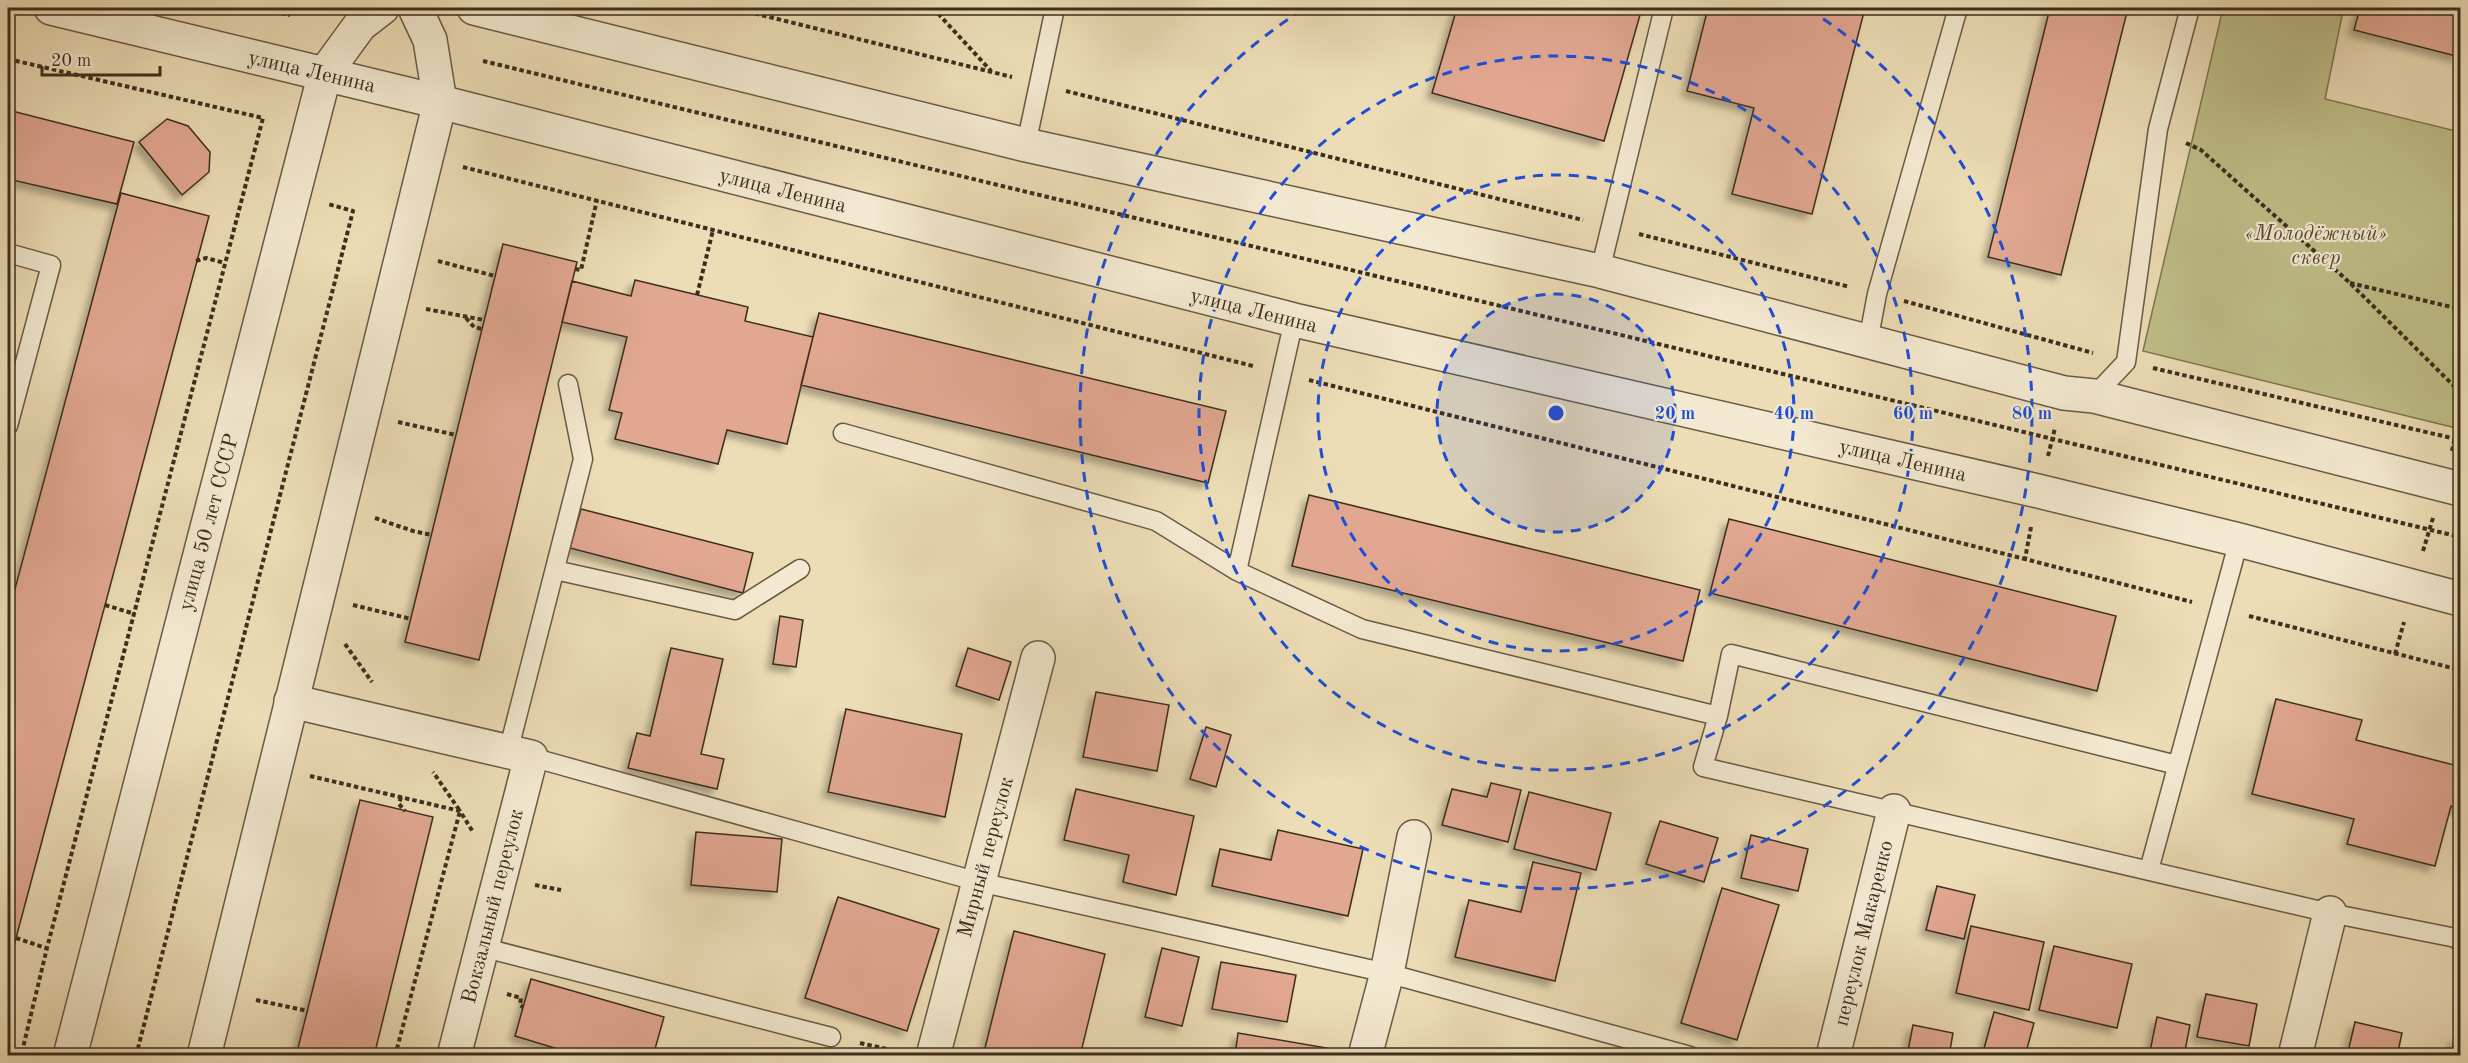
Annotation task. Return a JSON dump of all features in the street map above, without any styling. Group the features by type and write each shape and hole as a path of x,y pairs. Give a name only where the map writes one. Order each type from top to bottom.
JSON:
{"street":[{"name":"улица Ленина","path":"51,8 325,73 1294,320 2038,491 2239,540 2460,599"},
{"name":"улица 50 лет СССР","path":"70,1056 325,73 360,25 382,8"},
{"path":"204,1056 440,102 430,40 415,8"},
{"path":"474,8 1026,145 1600,271 1868,342 2452,487"},
{"name":"Мирный переулок","path":"920,1054 979,882 1038,658"},
{"path":"291,701 520,755"},
{"name":"Вокзальный переулок","path":"454,1056 499,876 520,755"},
{"name":"переулок Макаренко","path":"1833,1056 1894,811"},
{"path":"1365,1056 1387,973 1414,837"},
{"path":"2295,1056 2330,913"}],"lane":[{"path":"1026,145 1055,8"},
{"path":"1600,271 1664,8"},
{"path":"1868,342 1877,294 1958,8"},
{"path":"2079,394 2126,362 2158,129 2190,8"},
{"path":"8,253 51,265 8,426"},
{"path":"1237,571 1294,320"},
{"path":"568,384 583,459 555,570 520,755 979,882 1387,973 1690,1056"},
{"path":"843,434 1156,521 1237,571 1362,629 1718,716"},
{"path":"2149,870 2239,540"},
{"path":"555,570 735,610 800,569"},
{"path":"2177,765 1731,654 1718,716 1702,767 2330,913 2456,938 2460,942"},
{"path":"481,947 831,1037"}],"path":[{"path":"259,8 290,15"},
{"path":"933,8 991,72"},
{"path":"8,59 263,118 47,948 21,1056"},
{"path":"483,61 2460,537"},
{"path":"2158,129 2201,150 2349,282 2460,392"},
{"path":"455,165 2460,669"},
{"path":"136,1056 353,211 328,204 331,193"},
{"path":"576,269 581,270 597,200"},
{"path":"698,295 713,230"},
{"path":"196,261 206,258 225,263"},
{"path":"432,259 495,276"},
{"path":"2349,282 2460,309"},
{"path":"420,308 484,320"},
{"path":"466,317 474,327 482,329"},
{"path":"2025,559 2038,491 2053,438 2079,394"},
{"path":"2395,654 2430,528 2452,487 2460,413"},
{"path":"392,420 456,435"},
{"path":"368,516 432,535"},
{"path":"105,604 135,614"},
{"path":"347,604 411,619"},
{"path":"339,636 372,683"},
{"path":"433,771 499,876"},
{"path":"307,776 460,811"},
{"path":"401,797 399,804 405,811"},
{"path":"395,1056 460,811"},
{"path":"16,938 47,948"},
{"path":"521,998 520,1005 523,1006"},
{"path":"250,999 308,1011"},
{"path":"831,1037 920,1054"}],"green space":[{"name":"«Молодёжный» сквер","path":"2223,8 2311,8 2342,16 2325,99 2460,132 2460,429 2143,351"}],"building":[{"path":"1457,8 1642,8 1604,141 1432,93"},
{"path":"1708,8 1865,8 1812,214 1732,194 1754,108 1687,91"},
{"path":"2050,8 2128,8 2061,275 1988,257"},
{"path":"2360,8 2460,8 2460,57 2354,30"},
{"path":"8,110 134,142 117,204 8,179"},
{"path":"167,119 188,126 210,152 209,172 182,195 139,142"},
{"path":"121,193 209,216 8,968 8,615"},
{"path":"503,244 577,262 479,660 405,642"},
{"path":"635,280 748,307 745,321 813,337 787,444 727,430 718,464 615,439 622,413 609,410 627,337 562,322 572,281 631,296"},
{"path":"819,313 1226,411 1208,483 801,385"},
{"path":"1309,495 1700,590 1683,661 1292,566"},
{"path":"581,509 753,553 743,593 570,548"},
{"path":"1729,519 2116,616 2097,691 1710,593"},
{"path":"780,616 803,620 796,667 773,664"},
{"path":"671,648 723,659 701,754 724,759 717,789 628,768 637,733 650,736"},
{"path":"968,648 1011,662 999,700 956,686"},
{"path":"1096,692 1169,705 1157,771 1083,757"},
{"path":"2276,699 2362,720 2356,740 2458,766 2460,754 2460,809 2451,806 2435,866 2347,844 2354,819 2252,794"},
{"path":"846,709 962,734 945,817 828,792"},
{"path":"1206,727 1231,735 1216,787 1190,779"},
{"path":"1491,783 1521,790 1508,842 1442,825 1452,789 1487,797"},
{"path":"1076,789 1194,816 1176,895 1123,882 1129,855 1064,840"},
{"path":"1529,792 1611,813 1596,870 1514,849"},
{"path":"360,800 433,817 374,1056 296,1056"},
{"path":"1660,821 1718,838 1704,882 1646,864"},
{"path":"1278,830 1363,849 1348,916 1212,886 1220,849 1271,860"},
{"path":"696,832 782,839 777,892 691,885"},
{"path":"1751,835 1808,849 1798,891 1741,878"},
{"path":"1533,862 1581,873 1555,981 1455,957 1469,900 1521,912"},
{"path":"1937,886 1975,895 1964,939 1926,930"},
{"path":"1722,888 1779,905 1737,1040 1681,1023"},
{"path":"838,897 939,929 907,1031 805,998"},
{"path":"1971,926 2044,942 2029,1010 1956,993"},
{"path":"1014,931 1105,954 1080,1056 983,1056"},
{"path":"2054,946 2132,964 2117,1028 2039,1010"},
{"path":"1162,948 1199,957 1182,1026 1145,1017"},
{"path":"1221,962 1296,975 1287,1022 1212,1009"},
{"path":"531,979 664,1017 653,1056 581,1056 515,1036"},
{"path":"2206,994 2257,1004 2249,1046 2197,1037"},
{"path":"1994,1012 2034,1023 2025,1056 1982,1056"},
{"path":"2157,1017 2190,1025 2184,1056 2149,1056"},
{"path":"2355,1022 2402,1033 2397,1056 2347,1056"},
{"path":"1913,1025 1953,1033 1949,1056 1907,1056"},
{"path":"1238,1033 1327,1048 1326,1056 1235,1056"},
{"path":"2455,1037 2460,1038 2460,1056 2451,1056"}]}
